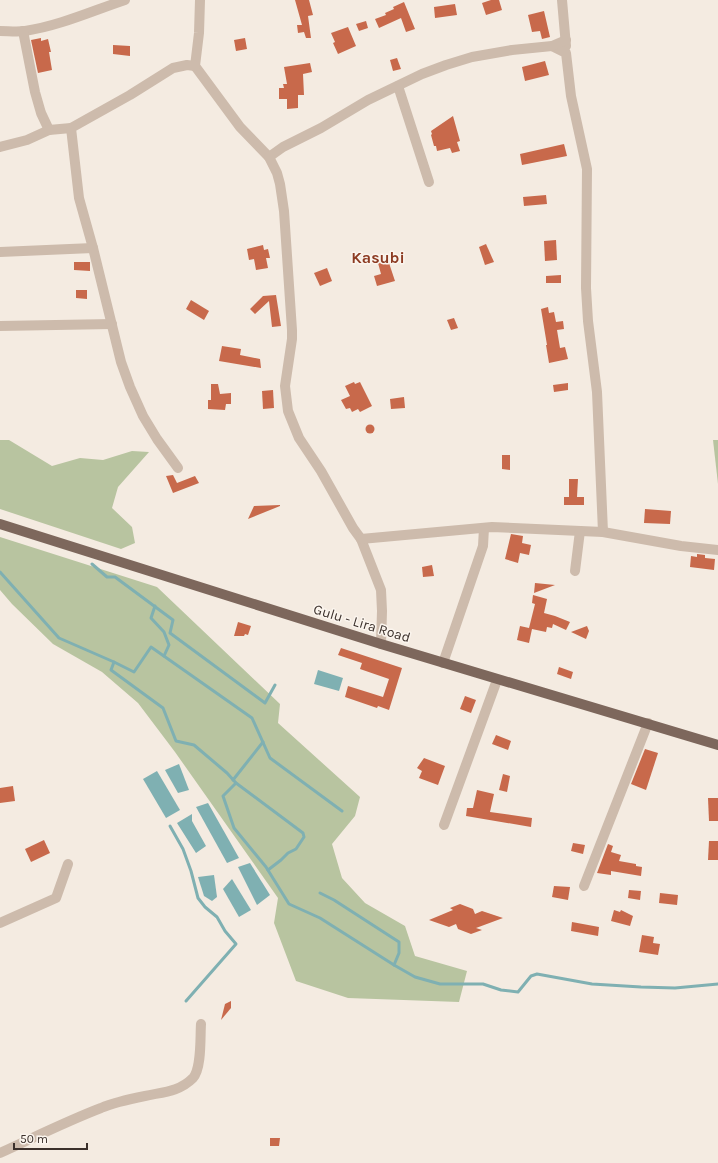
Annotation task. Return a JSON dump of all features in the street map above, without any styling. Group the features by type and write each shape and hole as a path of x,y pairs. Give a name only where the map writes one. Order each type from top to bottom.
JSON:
{"main road":[{"name":"Gulu - Lira Road","path":"0,524 497,680 648,723 718,745"}],"street":[{"path":"0,31 23,31 64,21 125,0"},
{"path":"200,0 196,66 232,116 268,156 277,173 284,211 292,330 286,381 288,411 299,438 321,471 353,528 361,539 380,590 382,611 381,644"},
{"path":"562,0 571,96 587,168 586,288 588,321 597,392 604,532"},
{"path":"23,31 35,92 41,113 49,130"},
{"path":"268,156 321,128 362,103 422,74 472,57 512,50 552,46 566,40"},
{"path":"552,46 566,53"},
{"path":"0,147 27,140 49,130 71,128 130,95 173,68 187,65 196,66"},
{"path":"398,86 429,182"},
{"path":"71,128 79,198 121,362 130,387 150,428 178,468"},
{"path":"0,252 93,248"},
{"path":"0,326 112,324"},
{"path":"361,539 508,527 604,532 681,546 718,550"},
{"path":"443,663 483,546 484,528"},
{"path":"575,571 580,531"},
{"path":"444,825 497,680"},
{"path":"584,886 648,723"},
{"path":"0,923 56,898 68,864"},
{"path":"0,1153 121,1101 181,1088 194,1077 196,1072 200,1054 201,1024"}],"green space":[{"path":"0,440 9,440 52,466 80,458 103,460 132,451 149,452 118,487 112,508 132,527 135,543 121,549 0,509"},
{"path":"713,440 718,440 718,484"},
{"path":"0,537 157,587 280,704 278,723 360,797 355,816 332,844 342,878 365,903 405,926 415,956 467,971 459,1002 348,998 296,981 274,923 278,898 175,752 138,703 102,672 53,644 12,604 0,590"}],"water":[{"path":"318,670 343,678 339,691 314,684"},
{"path":"179,764 189,790 178,793 165,770"},
{"path":"157,771 180,810 166,818 143,779"},
{"path":"208,803 239,858 227,863 196,807"},
{"path":"192,814 192,821 206,846 196,853 177,823"},
{"path":"250,863 270,895 257,905 238,867"},
{"path":"214,875 217,897 212,901 204,896 198,877"},
{"path":"232,879 251,910 239,917 223,889"}],"building":[{"path":"295,0 309,0 313,15 308,16 311,38 306,38 304,32 298,33 297,25 302,25"},
{"path":"491,0 499,0 502,10 486,15 482,3"},
{"path":"404,2 415,29 406,32 401,18 379,28 375,19 386,15 385,13 394,9 393,7"},
{"path":"455,4 457,15 435,18 434,7"},
{"path":"544,11 550,37 542,39 540,31 532,32 528,15"},
{"path":"366,21 368,28 359,31 356,24"},
{"path":"348,27 356,46 338,54 333,43 335,42 331,33"},
{"path":"41,38 41,41 48,39 51,52 49,52 52,70 38,73 31,40"},
{"path":"245,38 247,49 236,51 234,40"},
{"path":"113,45 130,46 130,56 113,54"},
{"path":"397,58 401,69 393,71 390,60"},
{"path":"545,61 549,75 525,81 522,67"},
{"path":"310,63 312,72 303,74 304,95 298,95 298,108 287,109 287,99 279,99 279,88 284,88 283,84 287,84 284,67"},
{"path":"453,116 460,141 457,142 460,151 452,153 450,148 437,151 436,146 434,146 431,131"},
{"path":"564,144 567,156 522,165 520,154"},
{"path":"546,195 547,204 524,206 523,197"},
{"path":"556,240 557,260 545,261 544,241"},
{"path":"486,244 494,262 485,265 479,247"},
{"path":"263,245 264,250 268,249 270,258 266,258 268,268 256,270 254,259 249,260 247,249"},
{"path":"388,260 395,281 377,286 374,276 381,274 378,263"},
{"path":"74,262 90,262 90,271 74,270"},
{"path":"327,268 332,281 320,286 314,273"},
{"path":"561,275 561,283 546,283 546,276"},
{"path":"76,290 87,290 87,299 76,298"},
{"path":"276,295 281,326 272,327 269,301 255,314 250,309 263,296"},
{"path":"191,300 209,311 204,320 186,309"},
{"path":"548,307 549,313 554,312 556,322 563,321 564,329 557,330 560,348 565,347 568,359 549,363 541,309"},
{"path":"454,318 458,328 451,330 447,320"},
{"path":"222,346 241,349 240,355 260,359 261,368 219,361"},
{"path":"354,382 355,384 360,382 372,406 360,412 358,409 352,412 350,408 346,409 341,400 350,396 345,386"},
{"path":"568,383 568,390 554,392 553,385"},
{"path":"211,384 218,384 220,394 231,393 231,404 226,404 225,410 208,409 208,400 211,400"},
{"path":"273,390 274,408 263,409 262,391"},
{"path":"404,397 405,408 391,409 390,399"},
{"path":"370,424 375,429 370,434 365,429"},
{"path":"502,455 510,455 510,470 502,469"},
{"path":"173,475 177,483 195,476 199,483 173,493 166,476"},
{"path":"569,479 578,479 577,497 584,497 584,505 564,505 564,497 569,497"},
{"path":"254,506 280,506 248,519"},
{"path":"645,509 671,511 670,524 644,523"},
{"path":"511,534 523,536 522,543 531,545 529,555 520,553 518,563 505,559"},
{"path":"697,554 705,555 705,558 715,559 714,570 690,567 691,556 697,557"},
{"path":"432,565 434,576 423,577 422,567"},
{"path":"535,583 555,585 534,593"},
{"path":"533,595 547,599 544,613 570,622 566,630 553,624 552,628 547,627 546,632 532,629 529,643 517,640 520,626 529,628 535,604 532,603"},
{"path":"238,622 251,626 248,635 245,634 244,636 234,636"},
{"path":"587,626 589,631 586,639 571,632"},
{"path":"341,648 402,668 389,710 378,706 377,708 345,697 348,686 383,697 389,679 360,669 362,663 338,655"},
{"path":"559,667 573,672 571,679 557,674"},
{"path":"465,696 476,700 471,713 460,709"},
{"path":"496,735 511,741 508,750 492,744"},
{"path":"645,749 658,753 646,790 631,784"},
{"path":"424,758 445,766 438,785 419,778 422,771 417,768"},
{"path":"503,774 510,776 507,792 499,790"},
{"path":"13,786 15,801 0,803 0,788"},
{"path":"477,790 494,794 490,812 532,818 531,827 466,816 467,808 473,808"},
{"path":"708,798 718,798 718,821 709,821"},
{"path":"44,840 50,853 31,862 25,849"},
{"path":"709,841 718,841 718,860 708,860"},
{"path":"573,843 585,845 583,854 571,851"},
{"path":"608,844 613,846 611,852 621,855 619,861 636,864 636,866 642,867 641,876 611,871 611,875 597,873"},
{"path":"554,886 570,887 568,900 552,897"},
{"path":"629,890 641,891 640,900 628,898"},
{"path":"660,893 678,895 677,905 659,903"},
{"path":"460,904 473,909 475,914 482,911 503,918 476,928 482,930 471,934 458,929 456,924 449,927 429,920 453,910 450,908"},
{"path":"614,910 620,912 621,910 633,916 630,926 611,921"},
{"path":"572,922 599,927 598,936 571,931"},
{"path":"642,935 654,937 653,943 660,944 658,955 639,952"},
{"path":"231,1001 231,1008 221,1020 225,1004"},
{"path":"270,1138 280,1138 279,1146 270,1146"}],"waterway":[{"path":"92,564 107,577 115,577 173,620 170,633 265,703 275,685"},
{"path":"0,572 59,638 114,662 111,670 163,708 176,741 194,745 227,773 236,783 223,796 234,828 266,867 289,904 320,918 394,965 415,977 440,984 483,984 501,990 518,992 531,976 537,974 592,984 641,987 675,988 718,984"},
{"path":"155,606 151,618 164,632 169,645 164,656"},
{"path":"114,662 134,672 151,647 252,718 270,758 342,811"},
{"path":"233,780 263,742"},
{"path":"236,783 303,833 304,837 296,849 288,853 268,870"},
{"path":"170,826 183,849 191,871 198,898 205,907 217,917 225,931 236,944 186,1001"},
{"path":"320,893 334,900 399,942 399,953 394,965"}],"district":[{"name":"Kasubi","path":"378,257"}]}
